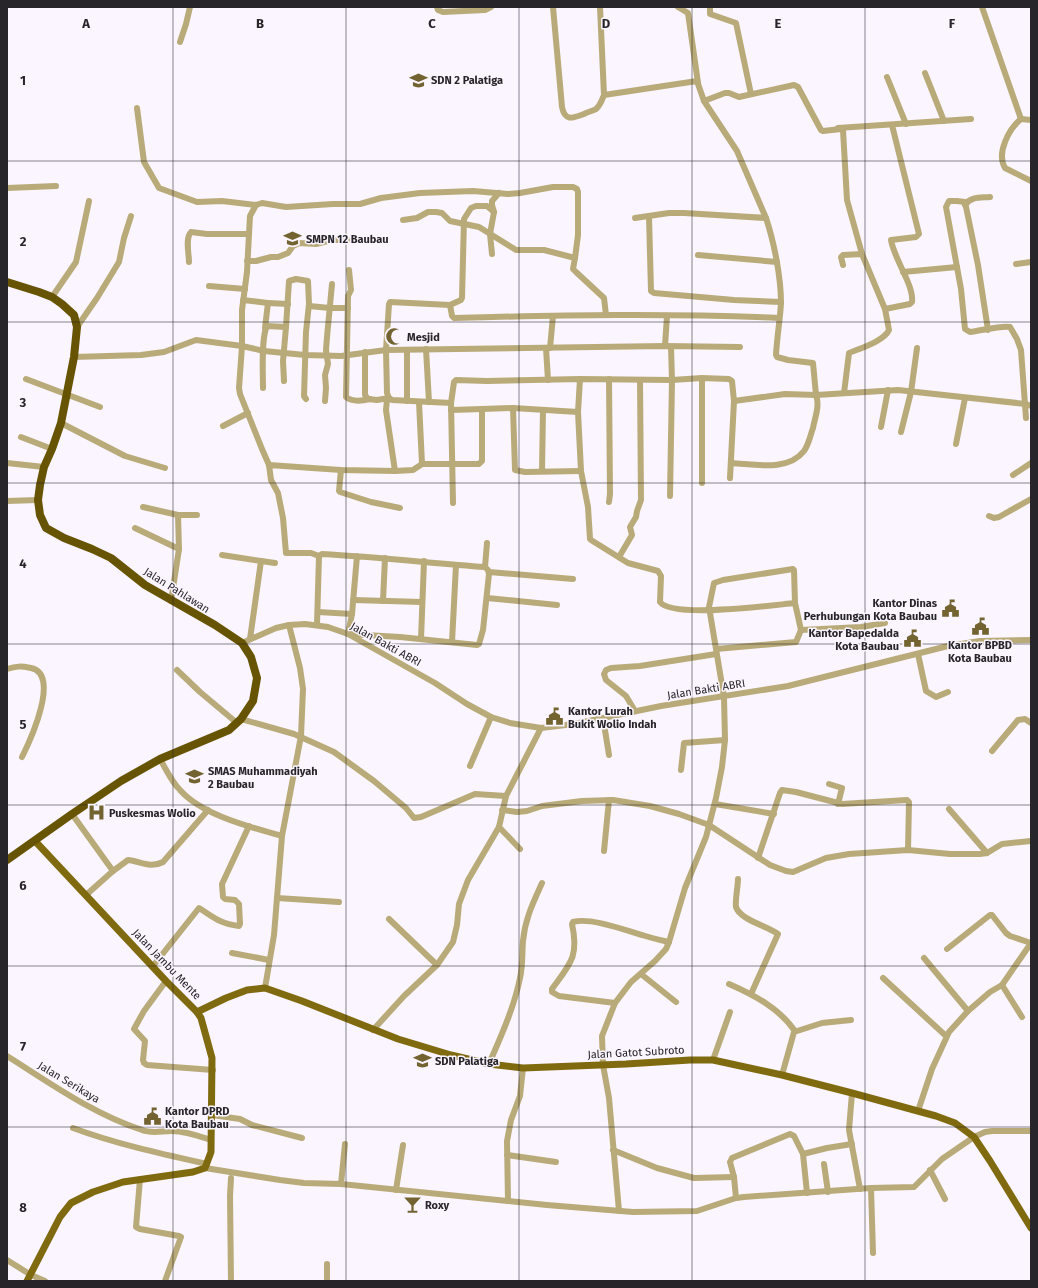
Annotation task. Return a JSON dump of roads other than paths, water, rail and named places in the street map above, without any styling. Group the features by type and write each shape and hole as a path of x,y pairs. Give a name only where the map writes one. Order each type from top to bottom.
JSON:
{"highway":[{"path":"7,282 52,297 70,310 75,318 77,327"},
{"name":"Jalan Pahlawan","path":"7,860 121,781 160,759 224,732 239,721 253,701 257,678 251,657 242,643 215,625 145,585 111,558 48,530 40,515 38,500 40,485 44,467 61,423 74,357 77,327"}],"main road":[{"name":"Jalan Jambu Mente","path":"35,841 201,1018 212,1058 211,1140 210,1152 206,1166"},
{"name":"Jalan Gatot Subroto","path":"197,1012 247,990 265,988 420,1047 489,1064 523,1068 713,1060 782,1075 852,1093 954,1122 974,1137 1031,1228"},
{"path":"29,1278 60,1217 70,1203 109,1186 140,1179 193,1172 206,1166"}],"street":[{"path":"180,42 190,7"},
{"path":"437,7 438,10 443,12 485,10 491,7"},
{"path":"554,7 563,114 572,118 596,109 602,101 604,95 600,7"},
{"path":"678,7 688,13 698,82 704,101 738,151 771,233 777,262 781,302 776,355 777,357 788,360 813,363 816,395 818,400 810,439 807,446 799,456 790,462 782,464 731,463"},
{"path":"710,7 710,14 736,23 751,94"},
{"path":"982,7 1021,119"},
{"path":"925,73 944,121"},
{"path":"887,77 906,124"},
{"path":"604,95 694,81 698,82"},
{"path":"704,101 725,93 729,93 737,97 796,85 821,130 823,131 838,128 971,119"},
{"path":"137,108 144,162 159,188 197,202 222,202 256,205 262,203 291,207 360,204 381,198 420,193 473,191 520,194 553,187 573,187 577,189 578,235 574,269 604,298 606,315"},
{"path":"1031,120 1021,119 1013,126 1007,137 1003,152 1003,165 1005,168 1031,181"},
{"path":"885,309 910,304 912,302 910,289 891,240 916,237 919,234 892,125"},
{"path":"838,128 842,130 847,200 862,254 885,309 889,330 887,334 869,345 849,353 844,393"},
{"path":"7,188 56,186"},
{"path":"492,254 490,234 494,212 492,201 499,193"},
{"path":"965,204 968,200 974,198 990,197"},
{"path":"988,330 978,265 965,204 964,202 957,200 948,202 946,206 957,266 965,329 970,332 988,330 1006,326 1010,327 1021,350 1028,405 1026,418"},
{"path":"52,297 76,262 89,201"},
{"path":"256,205 250,216 245,289 241,314 242,346 239,388 240,394 269,464 271,480 278,493 282,512 286,553 311,553 320,556 322,554 424,561 573,579"},
{"path":"395,471 386,410 387,400 389,398 387,393 386,350 389,303 450,305 462,299 464,219 472,208 476,206 487,206 494,212"},
{"path":"403,220 417,218 428,212 436,212 442,214 450,221 479,227 516,250 544,250 575,258"},
{"path":"635,218 684,213 766,218"},
{"path":"77,327 119,262 124,238 131,216"},
{"path":"649,216 652,291 654,293 781,302"},
{"path":"189,262 188,241 189,234 191,232 206,234 249,234"},
{"path":"247,261 278,257 288,253 293,246 299,243 316,244 332,240 346,240"},
{"path":"843,265 843,254 862,254"},
{"path":"698,255 777,262"},
{"path":"1016,264 1031,262"},
{"path":"903,272 957,266"},
{"path":"349,270 351,288 348,296 346,397 349,400 377,400 389,398 392,400 429,402 482,409 513,408 578,412"},
{"path":"284,381 284,353 289,281 296,279 309,281 309,306 305,355 304,396 306,399"},
{"path":"325,402 326,394 324,375 328,364 328,355 326,350 332,284"},
{"path":"209,286 245,289"},
{"path":"243,300 288,304"},
{"path":"263,388 265,328 268,303"},
{"path":"450,305 452,316 454,318 606,315 717,315 779,318"},
{"path":"309,306 348,308"},
{"path":"548,380 548,348 553,316"},
{"path":"667,316 668,346 672,380 670,496"},
{"path":"265,328 267,326 286,327"},
{"path":"74,357 141,356 164,352 196,340 242,346 264,351 305,355 347,355 386,350 426,349 668,346 740,347"},
{"path":"901,432 910,392 917,348"},
{"path":"426,349 429,402"},
{"path":"407,350 408,401"},
{"path":"365,352 366,397 370,399"},
{"path":"26,378 100,407"},
{"path":"702,378 702,483"},
{"path":"580,379 578,412 581,471 589,511 590,539 631,564 658,571 660,573 660,602 662,604 683,609 710,611 795,603"},
{"path":"609,379 609,502"},
{"path":"453,503 451,406 454,382 456,380 729,379 732,381 734,401 730,478"},
{"path":"619,557 632,534 630,527 636,517 641,500 640,380"},
{"path":"881,427 888,390"},
{"path":"734,401 785,394 816,395 898,390 1028,405"},
{"path":"956,444 965,398"},
{"path":"419,402 422,464"},
{"path":"513,408 514,470 525,472 581,471"},
{"path":"269,464 341,470 395,471 413,470 422,464 479,464 481,462 482,409"},
{"path":"542,471 543,410"},
{"path":"223,426 248,413"},
{"path":"61,423 125,456 165,468"},
{"path":"21,437 52,448"},
{"path":"1013,475 1031,463"},
{"path":"7,464 44,467"},
{"path":"341,470 340,492 371,502 400,508"},
{"path":"989,516 994,518 999,517 1031,499"},
{"path":"7,501 38,500"},
{"path":"143,507 178,515 197,515"},
{"path":"171,601 179,549 178,515"},
{"path":"135,528 179,549"},
{"path":"357,556 352,614 348,634 421,639 477,645 480,644 484,630 487,598 488,543"},
{"path":"222,555 275,563"},
{"path":"317,624 320,556"},
{"path":"382,601 385,558"},
{"path":"250,639 261,561"},
{"path":"421,639 424,561"},
{"path":"452,642 456,565"},
{"path":"619,1211 609,1098 603,1065 602,1036 615,1003 631,982 655,961 666,948 685,888 704,844 709,825 722,768 725,740 724,696 716,651 709,604 714,583 723,580 794,570 795,603 800,630 795,643 716,651 640,666 611,668 606,670 604,674 606,680 626,696 635,711"},
{"path":"487,598 557,605"},
{"path":"353,600 422,602"},
{"path":"318,612 352,614"},
{"path":"800,630 861,627 885,623"},
{"name":"Jalan Bakti ABRI","path":"242,643 276,628 289,625 317,624 328,627 348,634 435,683 467,704 491,717 510,723 541,728 574,724 661,706 788,686 948,646 980,642 1031,640"},
{"path":"265,988 274,935 282,836 301,736 303,689 300,668 289,625"},
{"path":"918,654 926,691 936,697 948,692"},
{"path":"7,669 20,665 34,668 38,670 43,678 44,696 30,740 22,757"},
{"path":"177,670 200,692 239,721 301,736 334,752 374,781 401,804 414,818 421,817 475,794 506,796"},
{"path":"470,766 491,717"},
{"path":"602,718 609,755"},
{"path":"992,751 1018,720 1025,719 1031,722"},
{"path":"373,1030 404,996 436,965 454,940 458,923 459,904 468,880 500,827 502,810 506,796 541,728"},
{"path":"681,770 684,743 725,740"},
{"path":"160,759 180,791 192,800 208,810 249,826 282,836"},
{"path":"829,784 842,788 838,804"},
{"path":"758,858 782,790 796,792 838,804 907,800 909,802 908,850"},
{"path":"502,810 517,812 527,811 560,802 608,800 650,806 679,814 709,825 758,858 782,871 794,872 826,858 849,854 908,850 950,854 988,853 1002,844 1031,841"},
{"path":"604,851 608,800"},
{"path":"714,804 774,814"},
{"path":"949,809 988,853"},
{"path":"86,895 112,871 128,860 148,865 158,865 163,862 208,810"},
{"path":"72,814 112,871"},
{"path":"153,966 199,908 225,924 239,926 239,904 235,900 225,899 223,897 222,884 249,826"},
{"path":"500,827 520,849"},
{"path":"738,878 736,907 740,913 750,920 778,934 751,994"},
{"path":"489,1064 513,1005 523,961 523,942 530,906 542,883"},
{"path":"277,898 338,902"},
{"path":"918,1111 932,1069 951,1028 990,992 1002,985 1031,943 1010,936 992,915 990,915 947,949"},
{"path":"389,919 436,965"},
{"path":"615,1003 559,996 552,992 552,988 574,956 575,942 573,922 582,920 619,928 643,936 669,942"},
{"path":"232,953 269,960"},
{"path":"924,958 968,1011"},
{"path":"641,974 676,1002"},
{"path":"883,978 946,1036"},
{"path":"166,981 144,1011 134,1029 145,1041 144,1063 147,1065 212,1070"},
{"path":"729,984 751,994 776,1011 789,1022 795,1031"},
{"path":"1002,985 1022,1017"},
{"path":"713,1060 730,1012"},
{"path":"782,1075 792,1035 795,1031 822,1023 851,1020"},
{"name":"Jalan Serikaya","path":"7,1056 69,1095 109,1117 148,1132 156,1133 172,1130 189,1133 211,1140"},
{"path":"508,1201 507,1141 511,1120 520,1096 523,1068"},
{"path":"852,1093 849,1130 860,1190"},
{"path":"212,1115 240,1119 252,1125 302,1138"},
{"path":"73,1128 95,1136 206,1166 280,1180 304,1183 341,1184 619,1211 697,1211 736,1198 871,1188 914,1187 949,1153 974,1137 985,1132 992,1131 1031,1132"},
{"path":"736,1198 734,1177 730,1162 732,1158 790,1134 794,1136 803,1154 807,1193"},
{"path":"341,1184 345,1144"},
{"path":"803,1154 852,1144"},
{"path":"396,1190 402,1145"},
{"path":"613,1150 658,1168 694,1178 734,1177"},
{"path":"508,1155 556,1162"},
{"path":"824,1164 828,1192"},
{"path":"930,1170 945,1198"},
{"path":"231,1178 231,1281"},
{"path":"140,1179 136,1226 140,1229 181,1237 165,1281"},
{"path":"871,1188 873,1253"},
{"path":"7,1260 29,1278 45,1281"},
{"path":"326,1264 327,1281"}],"place":[{"name":"SDN 2 Palatiga","path":"418,80"},
{"name":"SMPN 12 Baubau","path":"293,239"},
{"name":"Mesjid","path":"394,337"},
{"name":"Kantor Dinas Perhubungan Kota Baubau","path":"950,609"},
{"name":"Kantor BPBD Kota Baubau","path":"980,627"},
{"name":"Kantor Bapedalda Kota Baubau","path":"912,639"},
{"name":"Kantor Lurah Bukit Wolio Indah","path":"555,717"},
{"name":"SMAS Muhammadiyah 2 Baubau","path":"195,777"},
{"name":"Puskesmas Wolio","path":"96,813"},
{"name":"SDN Palatiga","path":"422,1061"},
{"name":"Kantor DPRD Kota Baubau","path":"152,1117"},
{"name":"Roxy","path":"412,1205"}]}
